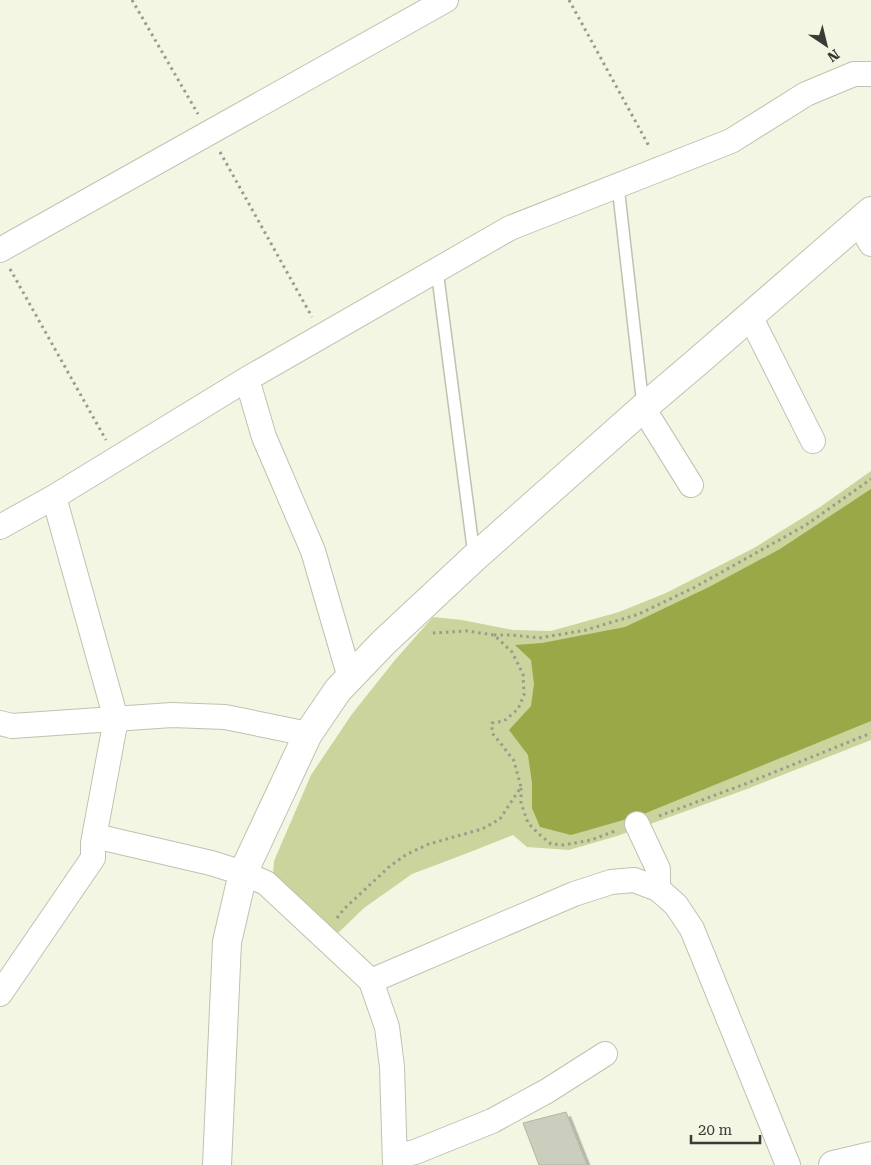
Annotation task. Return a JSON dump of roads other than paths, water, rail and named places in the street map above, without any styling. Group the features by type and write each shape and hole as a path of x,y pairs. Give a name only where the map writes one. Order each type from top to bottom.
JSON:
{"street":[{"path":"5,259 209,133 446,0"},
{"path":"0,528 247,379 510,228 732,141 806,94 854,74 871,74"},
{"path":"217,1165 227,942 244,873 308,734 338,690 395,632 474,557 643,408 750,316 867,226"},
{"path":"750,316 812,441"},
{"path":"247,379 264,437 313,551 350,678"},
{"path":"643,408 691,485"},
{"path":"0,994 93,858 95,836 116,719 54,497"},
{"path":"0,723 12,726 172,715 224,717 308,734"},
{"path":"637,824 658,870 658,889"},
{"path":"95,836 211,863 244,873 266,883 371,981 387,1028 392,1067 395,1161 492,1121 547,1091 605,1054"},
{"path":"371,981 574,894 611,882 634,880 658,889 676,905 692,929 788,1165"},
{"path":"833,1165 871,1156"}],"lane":[{"path":"618,186 643,408"},
{"path":"437,270 474,557"}]}
